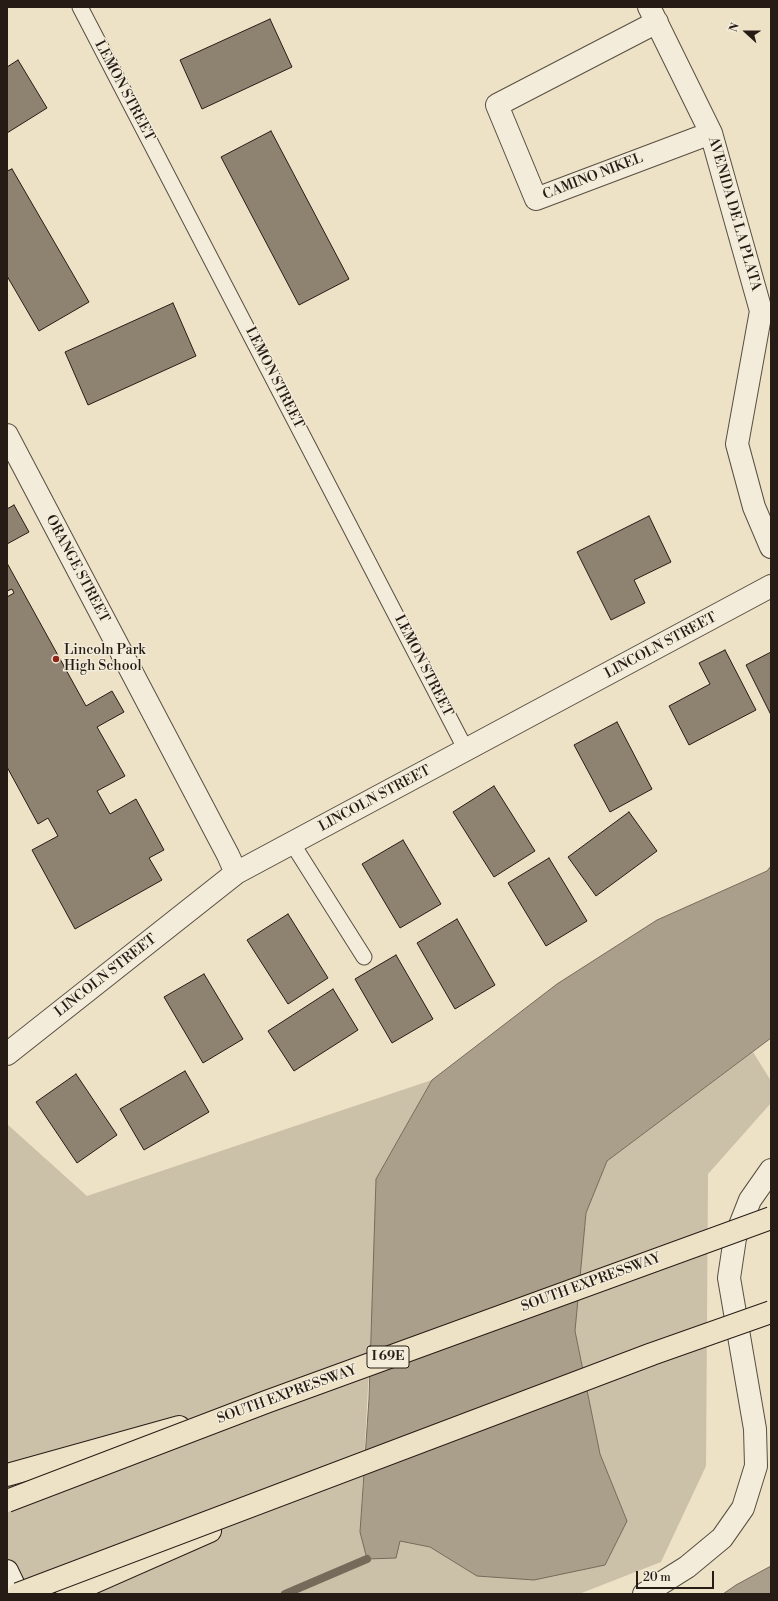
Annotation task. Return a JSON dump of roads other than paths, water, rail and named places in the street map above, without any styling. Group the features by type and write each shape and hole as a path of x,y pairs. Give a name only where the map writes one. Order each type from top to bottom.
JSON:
{"highway":[{"name":"SOUTH EXPRESSWAY","path":"7,1500 266,1402 771,1218"},
{"path":"18,1594 652,1354 771,1312"},
{"path":"7,1475 266,1402"},
{"path":"67,1594 383,1456"}],"street":[{"name":"CAMINO NIKEL","path":"653,15 497,105 536,199 711,133"},
{"name":"AVENIDA DE LA PLATA","path":"653,15 711,133 761,311 737,444 754,507 771,547"},
{"name":"ORANGE STREET","path":"7,435 236,872"},
{"name":"LINCOLN STREET","path":"7,1054 236,872 771,586"},
{"path":"644,1594 687,1567 722,1538 743,1508 756,1466 755,1429 729,1278 735,1238 750,1200 771,1170"},
{"path":"7,1571 18,1594"}],"lane":[{"name":"LEMON STREET","path":"80,7 466,750"},
{"path":"292,843 364,957"}],"waterway":[{"path":"285,1594 367,1559"}],"place":[{"name":"Lincoln Park High School","path":"56,659"}]}
